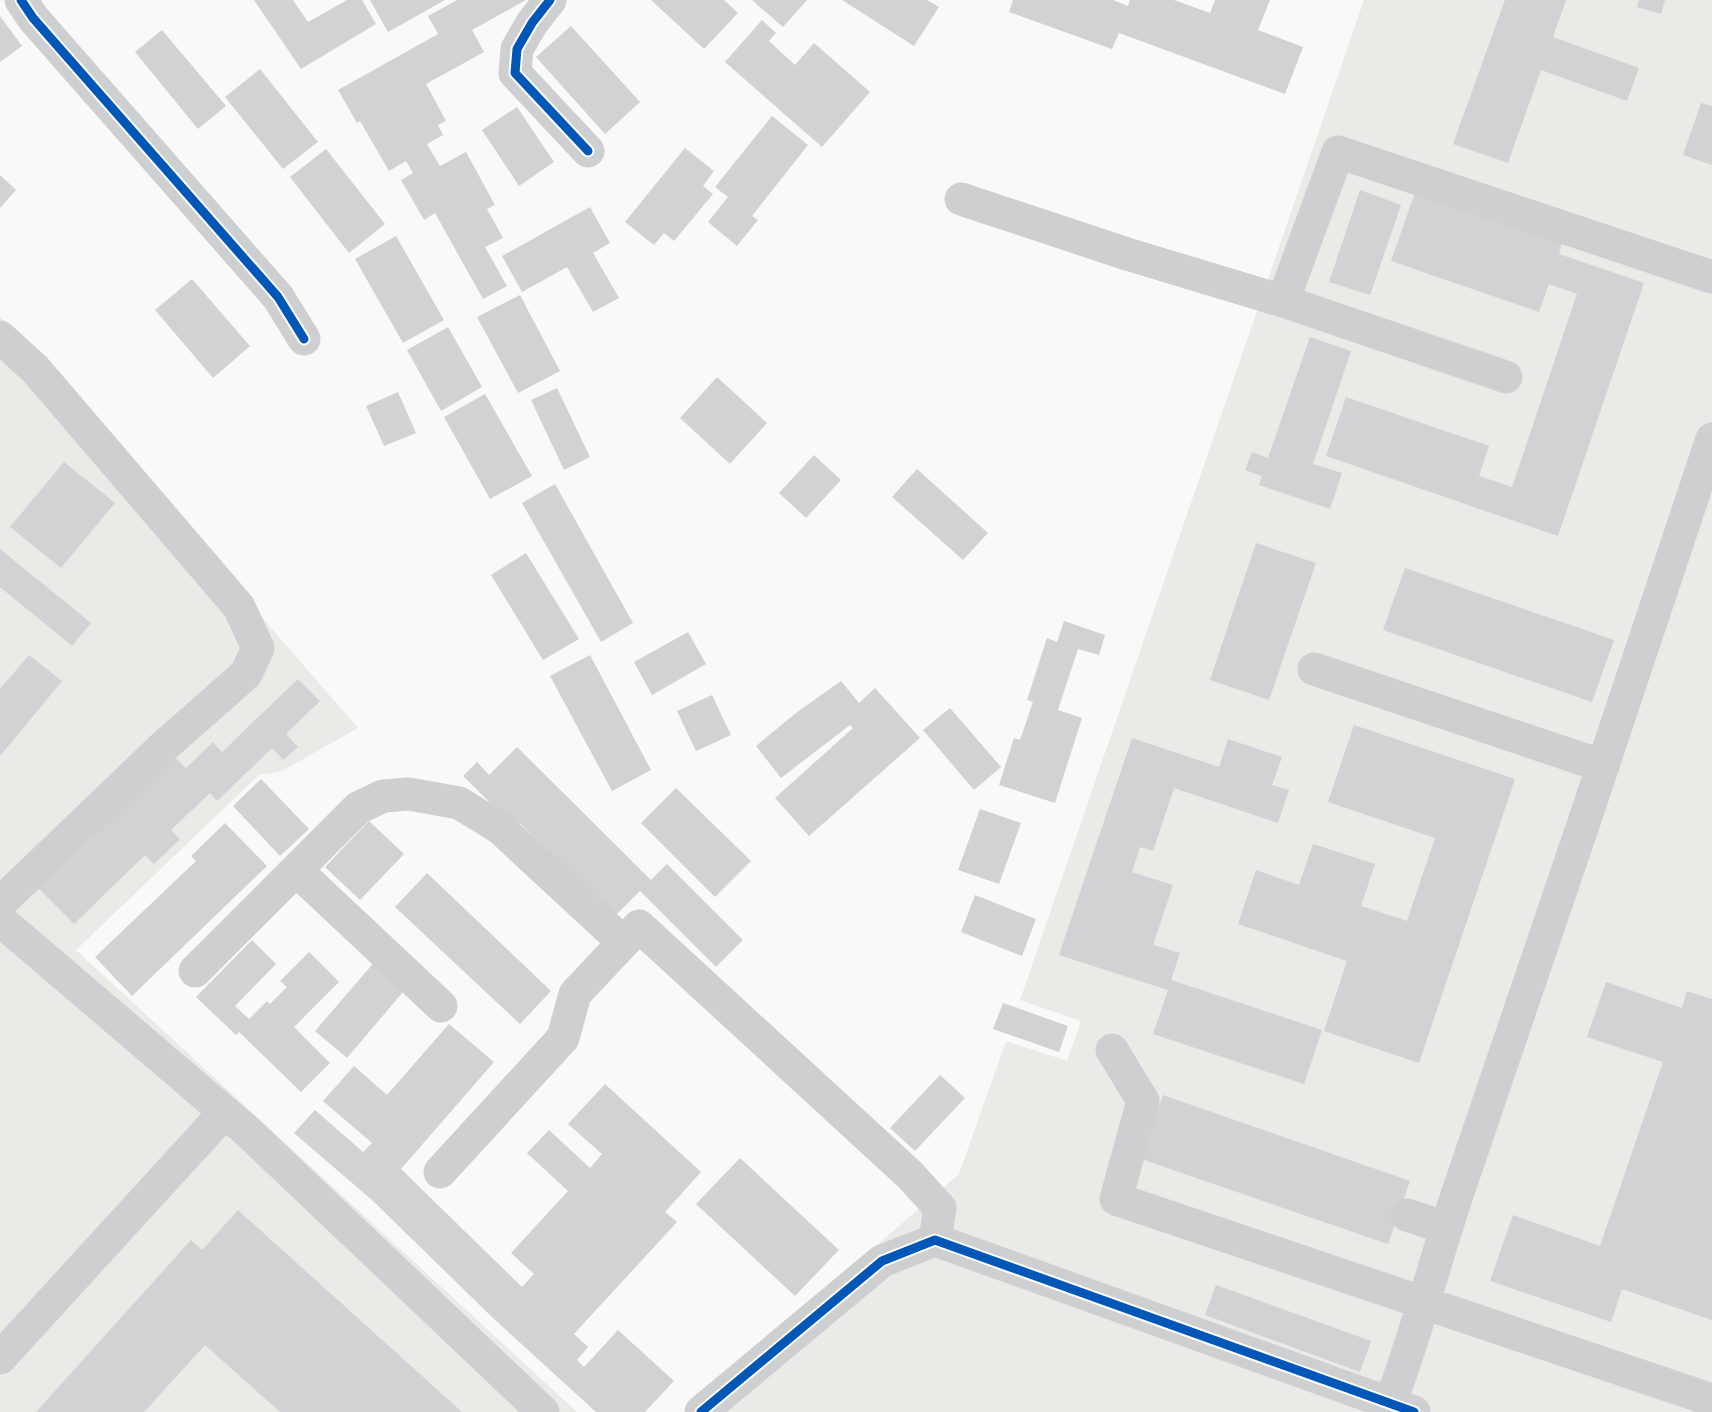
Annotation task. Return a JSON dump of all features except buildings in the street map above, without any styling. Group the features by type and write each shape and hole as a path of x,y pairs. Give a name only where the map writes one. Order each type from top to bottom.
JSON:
{"street":[{"path":"21,0 33,18 278,297 304,339"},
{"path":"550,0 532,22 516,49 515,73 588,151"},
{"path":"1283,301 1338,152 1712,277"},
{"path":"961,199 1127,254 1283,301 1506,377"},
{"path":"0,903 162,748 246,674 258,648 239,607 36,370 3,346"},
{"path":"701,1412 882,1261 935,1240 1402,1408 1404,1369 1446,1228 1712,439"},
{"path":"1314,669 1603,766"},
{"path":"195,971 358,808 383,796 409,794 459,803 500,828 623,942"},
{"path":"296,870 441,1006"},
{"path":"0,920 225,1112 543,1412"},
{"path":"440,1172 563,1038 575,994 639,926 910,1175 939,1208 935,1240"},
{"path":"1112,1050 1143,1101 1116,1199 1712,1400"},
{"path":"0,1358 225,1112"},
{"path":"1407,1215 1446,1228"}],"shaded area":[{"path":"1364,0 1712,0 1712,1412 684,1412 959,1174 1006,1041 1067,1061 1081,1021 1020,1000"},
{"path":"0,316 358,728 282,771 259,775 76,950 577,1412 0,1412"}],"cycle path":[{"path":"21,0 33,18 278,297 304,339"},
{"path":"550,0 532,23 517,49 515,73 588,151"},
{"path":"701,1412 882,1261 935,1240 1414,1412"}]}
